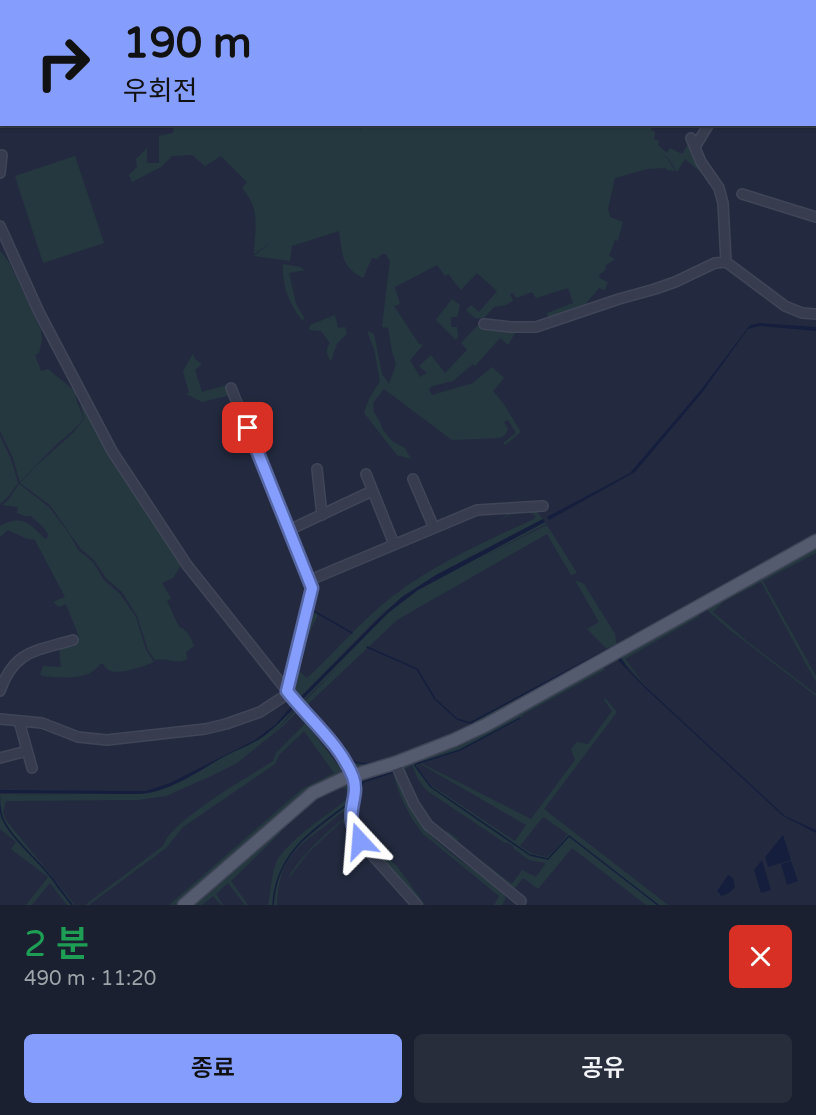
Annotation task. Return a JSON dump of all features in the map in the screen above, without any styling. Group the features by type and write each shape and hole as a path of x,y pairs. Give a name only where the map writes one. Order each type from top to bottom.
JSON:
{"main road":[{"path":"183,905 313,793 353,776 395,763 454,740 486,725 816,541"}],"street":[{"path":"695,147 708,126"},
{"path":"691,138 701,162 714,178 723,202 726,262"},
{"path":"0,173 2,154"},
{"path":"742,194 816,217"},
{"path":"0,226 39,312 111,451 187,565 339,752 355,783 351,811 355,833 417,905"},
{"path":"484,324 536,327 675,282 715,263 726,262 785,306 802,313 816,314"},
{"path":"0,719 42,723 87,740 107,740 205,729 225,724 260,711 288,692 312,588 231,388"},
{"path":"317,469 321,515"},
{"path":"366,474 394,544"},
{"path":"413,479 434,528"},
{"path":"289,530 372,491"},
{"path":"310,580 477,510 543,506"},
{"path":"0,691 12,668 25,654 73,640"},
{"path":"19,721 32,768"},
{"path":"0,758 27,752"},
{"path":"395,763 414,804 428,825 521,901"}],"shaded area":[{"path":"175,126 361,126 360,132 362,126 653,126 651,130 655,132 654,139 659,141 658,145 667,153 670,148 682,154 688,144 696,164 706,177 685,159 677,172 668,158 658,151 667,158 675,171 666,168 647,169 615,178 608,209 610,217 623,222 618,241 615,240 609,256 615,259 605,266 606,269 600,274 599,278 608,282 605,290 599,288 587,302 590,307 549,321 547,313 573,303 568,288 536,298 532,292 516,298 513,293 510,294 513,301 494,307 483,319 475,318 466,310 471,305 479,312 497,291 477,273 461,290 448,274 445,276 437,265 395,287 400,304 394,306 419,344 423,345 410,360 420,377 427,373 419,366 431,355 445,373 467,350 461,343 477,326 515,333 508,345 500,338 475,366 473,364 453,381 432,386 429,389 432,395 473,383 492,367 504,378 493,391 521,432 505,445 503,443 516,433 508,420 504,422 508,429 500,438 452,440 384,389 373,403 374,413 383,430 392,441 405,448 411,459 397,455 364,413 380,381 374,349 367,331 374,334 382,374 389,384 396,364 388,328 382,327 390,261 386,254 382,254 377,259 372,258 363,278 346,264 339,231 292,246 290,261 254,256 270,243 254,254 256,219 252,204 242,188 247,182 221,156 205,166 192,155 172,156 161,167 132,182 129,175 137,167 136,159 147,148 147,163 159,163 159,136 173,133"},
{"path":"75,156 104,243 43,263 15,176"},
{"path":"0,251 9,262 41,330 42,340 39,353 35,355 41,371 48,369 76,392 83,419 20,482 13,458 0,431"},
{"path":"283,264 305,270 289,273 296,304 305,319 302,320 290,301 285,287"},
{"path":"452,299 460,305 457,317 451,317 451,327 457,327 456,340 436,320"},
{"path":"335,315 338,328 345,327 347,333 337,344 331,361 327,352 330,343 321,331 309,330 310,325"},
{"path":"193,354 195,359 202,364 195,370 202,392 227,385 231,395 202,402 186,394 189,393 183,371"},
{"path":"78,394 127,481 182,564 173,578 162,583 171,598 167,601 179,627 190,637 194,646 186,652 187,659 183,661 155,660 148,650 137,616 122,592 106,578 94,560 80,548 50,505 20,483 74,432 84,419"},
{"path":"0,436 11,459 18,483 0,504"},
{"path":"19,484 49,507 78,550 93,562 104,580 120,594 136,617 146,650 154,662 118,672 113,672 102,663 85,675 58,677 40,675 43,666 61,667 59,648 63,645 74,647 79,637 66,604 59,607 53,602 65,597 35,540 8,530 0,537 0,526 14,521 25,522 45,539 49,536 31,516 17,513 18,507 2,505"},
{"path":"535,510 543,519 436,575 402,597 383,613 300,697 292,687 309,612 318,615 300,660 300,672 307,678 371,615 409,584 461,554 536,516 521,512 497,521 510,513"},
{"path":"545,522 546,524 477,560 547,525 577,573 571,575 547,534 397,620 308,704 343,753 354,763 363,764 393,758 445,738 469,727 474,722 607,649 587,629 599,622 577,581 584,584 615,634 617,648 478,723 420,750 364,767 349,763 303,703 346,659 304,700 301,701 300,698 304,698 388,613 418,590"},
{"path":"816,547 816,553 763,581 816,676 816,682 761,582 723,602 713,612 816,696 730,630 707,608"},
{"path":"696,614 700,616 625,659 647,688 619,656"},
{"path":"600,667 606,669 524,714 520,719 460,750 421,763 531,819 575,760 571,749 577,742 588,744 612,711 604,700 605,698 617,712 544,809 668,905 646,905 572,848 538,889 523,878 515,888 437,830 422,814 402,765 465,743","holes":["419,763 526,825 515,841 431,785 417,767","412,765 426,790 505,843 513,846 529,860 546,863 536,877 522,870 512,884 457,842 458,839 447,831 445,834 425,812 405,769","543,817 568,834 547,857 533,854 520,846"]},
{"path":"295,707 282,724 263,739 283,724 296,710 341,769 341,775 302,796 178,905 169,905 302,789 334,773 304,731 279,755 275,764 183,827 166,848 89,905 85,905 163,846 169,836 194,812 273,761 276,753 305,724 296,713 237,763 166,796 138,800 6,801 3,812 6,820 50,875 57,888 72,905 67,905 50,883 32,905 26,905 48,877 11,849 16,842 0,829 0,813 2,819 0,794 81,795 0,793 137,794 161,790 260,739"},
{"path":"392,765 408,803 428,833 501,890 506,898 502,905 494,905 499,896 423,834 404,804 393,771 367,778 358,789 361,777"},
{"path":"346,783 351,788 348,803 298,844 284,863 298,845 350,803 349,809 297,849 281,877 277,905 274,905 274,902 277,883 273,905 268,905 276,863 288,846 346,800 349,795 345,788 328,792"},
{"path":"328,792 280,830 281,832 231,881 248,905 245,905 228,883 216,894 223,905 213,896 202,905 193,905 310,801"},
{"path":"348,817 374,859 372,861 342,821"},
{"path":"342,821 307,854 289,878 298,864 315,844"},
{"path":"357,826 366,840 397,866 425,905 420,905 359,835"},
{"path":"52,876 75,905 73,905"}],"water":[{"path":"760,323 816,327 816,331 760,326 748,329 701,394 635,472 549,520 547,517 630,473 700,391 750,325"},
{"path":"543,519 545,522 418,590 388,613 304,698 300,698 402,597 436,575"},
{"path":"620,657 647,688 785,816 816,830 816,833 783,816 645,688 618,660 617,658"},
{"path":"293,704 295,707 260,739 161,790 137,794 0,793 0,790 146,791 170,783 255,740 276,724"},
{"path":"783,835 791,860 768,867 765,857"},
{"path":"762,860 771,890 761,893 754,870"},
{"path":"791,861 798,881 787,885 781,864"},
{"path":"728,875 733,878 735,887 722,896 717,891"}],"waterway":[{"path":"312,610 352,633"},
{"path":"367,647 417,669 435,699 457,719 470,723 610,648"},
{"path":"310,706 336,741"},
{"path":"520,718 460,750 415,765 431,787 530,855 548,859 569,836 658,905"},
{"path":"437,740 469,727 473,723"},
{"path":"345,755 357,763 364,764 399,755"},
{"path":"359,795 363,782 394,772"},
{"path":"273,905 276,887 288,858 308,835 348,804"},
{"path":"0,807 2,816 12,834 55,882 72,905"}],"route":[{"path":"248,428 312,588 287,691 339,752 353,776 355,783 351,822 360,841"}]}
